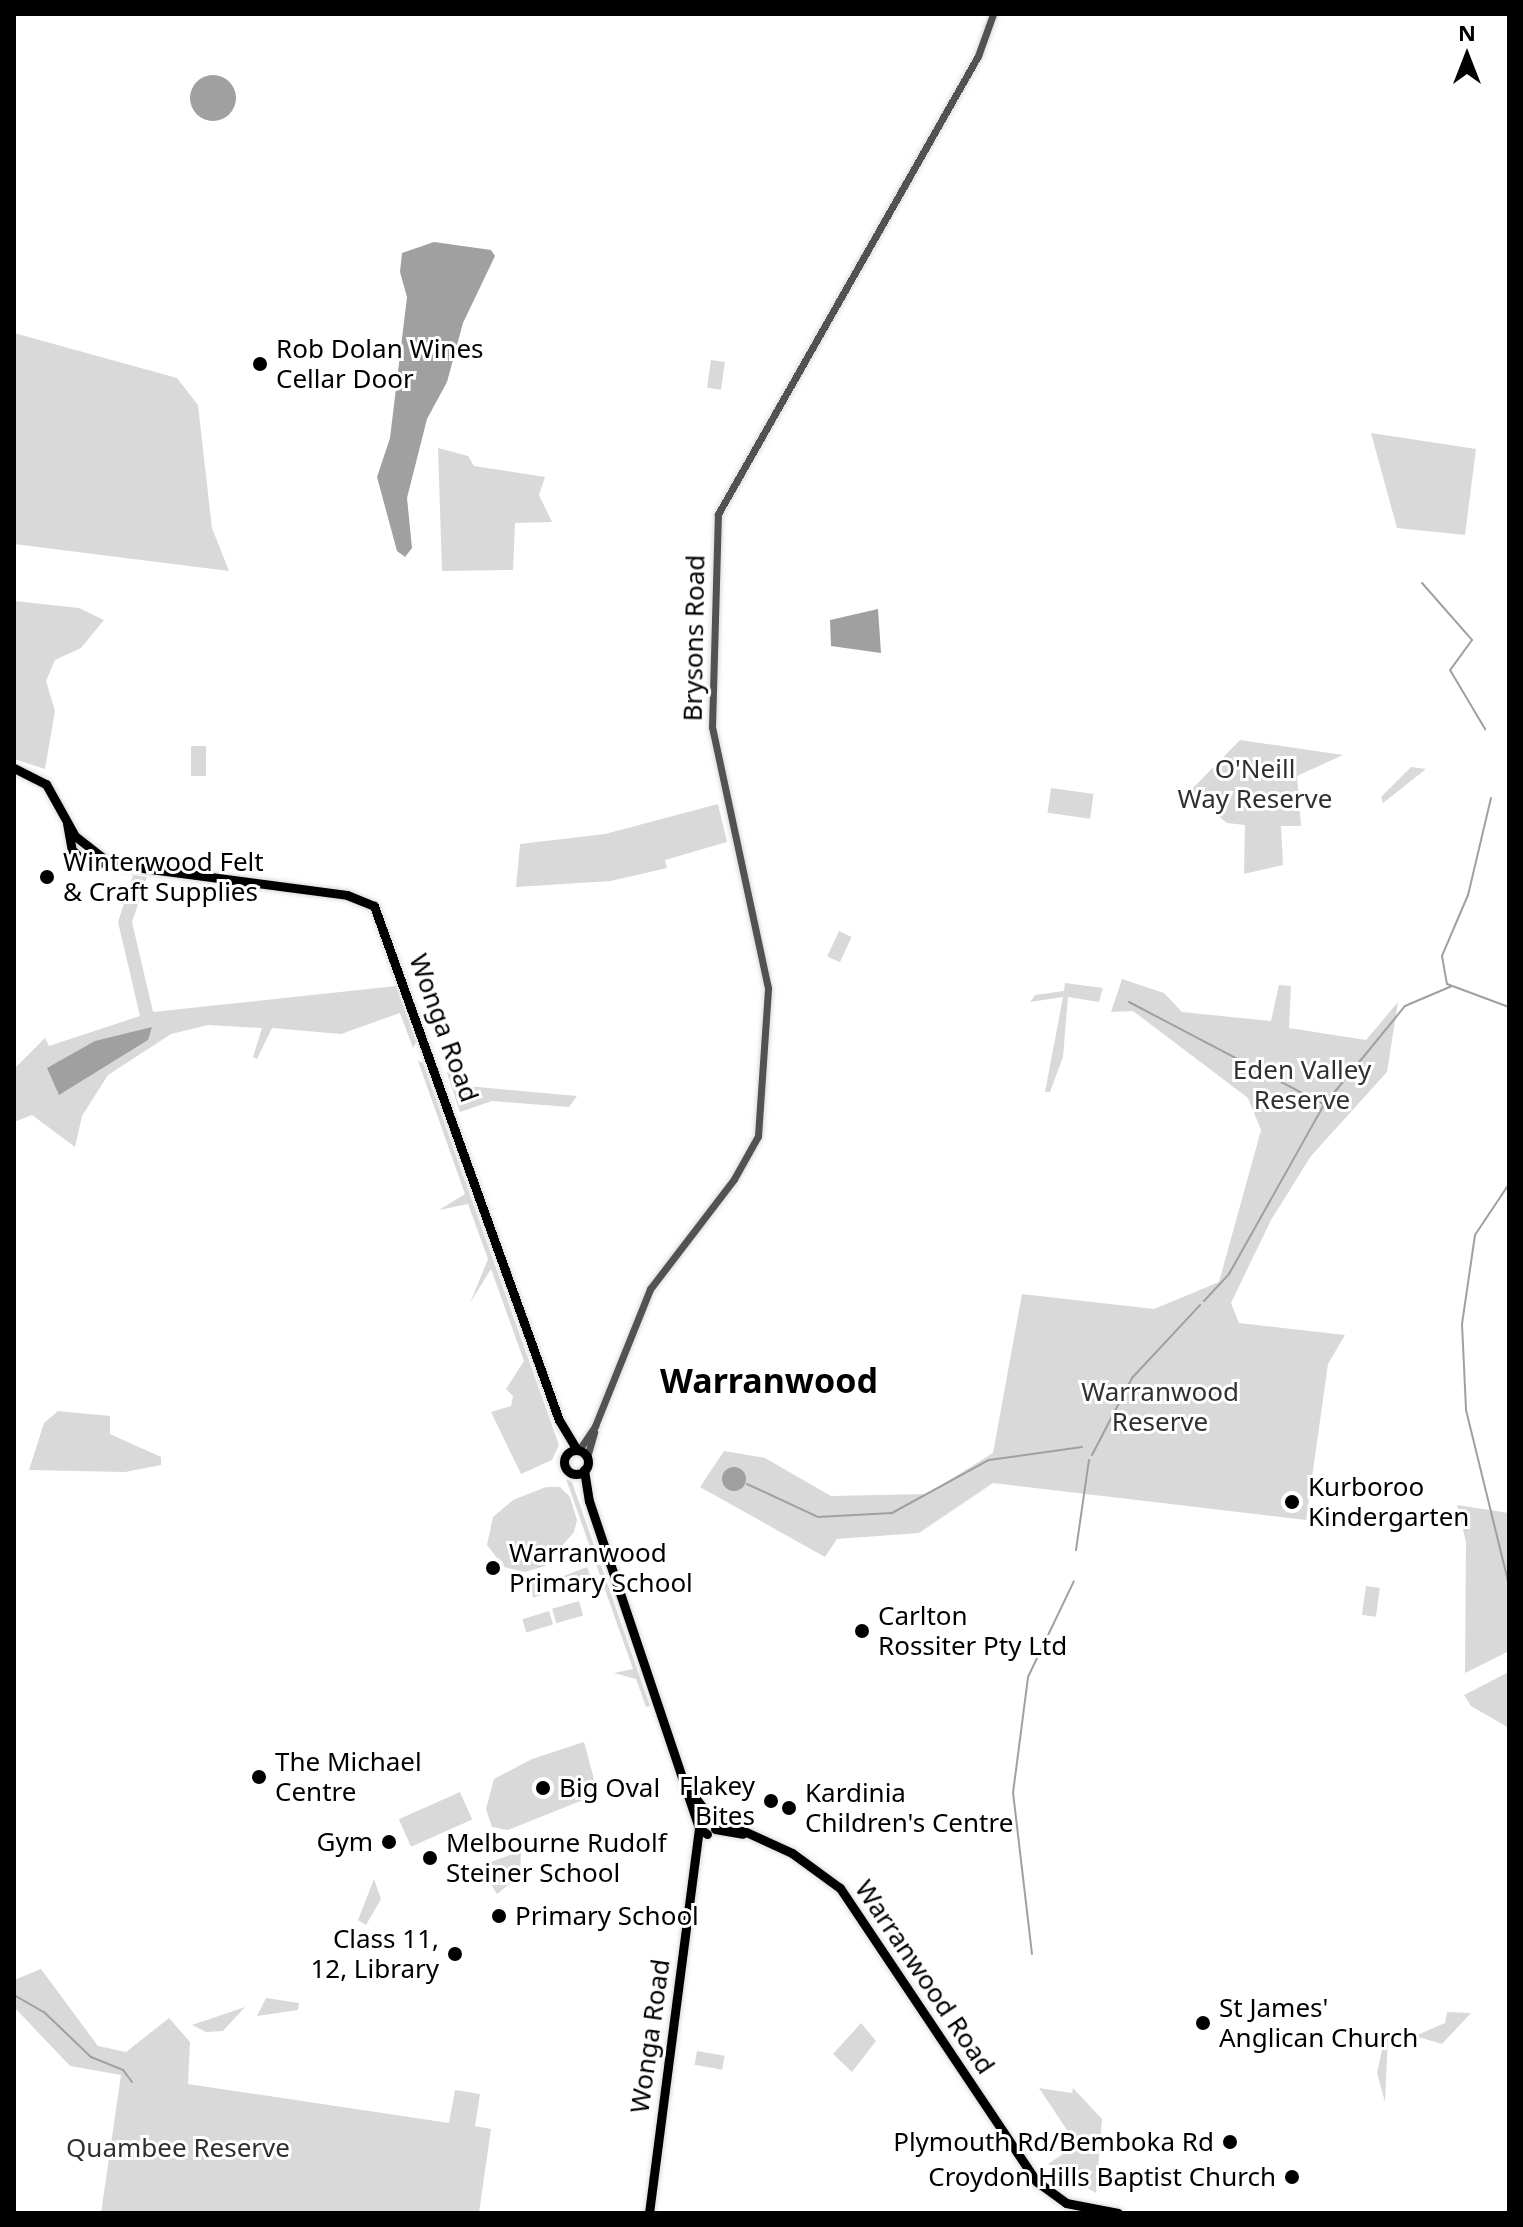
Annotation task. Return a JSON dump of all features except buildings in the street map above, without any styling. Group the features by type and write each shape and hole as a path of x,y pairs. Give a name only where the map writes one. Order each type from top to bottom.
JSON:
{"main road":[{"name":"Wonga Road","path":"14,768 46,784 76,843 89,856 109,862 357,897 374,906 559,1420 564,1465 572,1473"},
{"name":"Wonga Road","path":"559,1420 581,1452"},
{"path":"565,1455 581,1452 589,1501 705,1828"},
{"path":"584,1470 572,1473 589,1501"},
{"path":"690,1791 712,1816"},
{"path":"705,1828 712,1816"},
{"path":"705,1828 712,1816"},
{"name":"Warranwood Road","path":"712,1816 806,1861 851,1900 1036,2181 1066,2203 1118,2213"},
{"name":"Wonga Road","path":"649,2213 696,1866 705,1828"},
{"name":"Warranwood Road","path":"705,1828 746,1834"}],"street":[{"name":"Brysons Road","path":"581,1452 595,1426 650,1289 734,1179 758,1136 768,988 712,727 718,514 978,56 993,14"}],"green space":[{"path":"14,333 177,378 198,405 212,528 229,571 14,544"},
{"path":"711,360 725,362 721,390 707,388"},
{"path":"1371,433 1476,449 1465,535 1397,528"},
{"path":"438,448 468,456 474,466 545,477 539,495 552,522 515,523 513,570 442,571"},
{"path":"14,601 79,608 104,620 81,648 55,660 46,681 55,711 45,769 14,759"},
{"name":"O'Neill Way Reserve","path":"1240,740 1343,755 1297,776 1301,826 1281,826 1283,865 1244,874 1245,825 1227,823 1189,792"},
{"path":"191,746 206,746 206,776 191,776"},
{"path":"1411,767 1426,769 1383,803 1381,797"},
{"path":"1051,788 1094,794 1090,819 1048,813"},
{"path":"718,804 727,842 665,860 667,868 611,881 516,887 520,844 605,834"},
{"path":"133,875 147,877 132,922 153,1012 396,986 416,1042 413,1048 400,1013 341,1034 272,1028 257,1059 253,1057 262,1028 208,1025 171,1034 108,1075 82,1116 75,1147 32,1115 14,1122 14,1069 45,1038 49,1046 140,1016 118,922"},
{"path":"839,931 852,937 840,962 827,956"},
{"name":"Warranwood Reserve","path":"1122,979 1164,993 1182,1012 1271,1021 1279,985 1291,986 1289,1028 1366,1040 1398,1002 1387,1072 1311,1156 1271,1220 1231,1303 1239,1323 1345,1335 1328,1364 1306,1520 993,1483 919,1533 837,1539 825,1557 700,1487 724,1451 765,1458 831,1496 927,1494 993,1453 1022,1294 1154,1309 1219,1282 1261,1130 1248,1098 1133,1011 1111,1012"},
{"path":"1065,983 1103,988 1099,1002 1068,997 1063,1057 1050,1092 1045,1092 1063,997 1030,1002 1035,995 1064,991"},
{"path":"418,1061 423,1063 559,1445 552,1460 521,1474 491,1412 511,1406 513,1396 506,1389 524,1361 491,1269 470,1303 488,1259 468,1204 439,1210 465,1194"},
{"path":"450,1067 456,1085 577,1096 569,1107 492,1101 460,1112 447,1073"},
{"path":"58,1411 110,1416 110,1434 161,1457 161,1465 125,1472 29,1470 44,1423"},
{"path":"566,1479 572,1482 650,1706 646,1707 636,1679 614,1673 633,1669"},
{"path":"546,1487 560,1487 570,1497 577,1520 574,1532 545,1566 525,1572 504,1567 487,1545 493,1517 513,1500"},
{"path":"1457,1505 1509,1513 1509,1651 1465,1673 1466,1542"},
{"path":"587,1567 592,1580 566,1590 561,1577"},
{"path":"556,1576 560,1589 533,1598 529,1584"},
{"path":"1366,1586 1380,1588 1376,1617 1362,1615"},
{"path":"579,1601 583,1615 556,1623 552,1609"},
{"path":"549,1611 553,1624 526,1633 522,1619"},
{"path":"1509,1672 1509,1728 1471,1706 1464,1695"},
{"name":"Big Oval","path":"584,1742 598,1794 508,1830 492,1827 486,1809 494,1779 532,1759"},
{"path":"460,1792 472,1819 411,1847 399,1819"},
{"path":"521,1851 520,1876 497,1894 484,1873 488,1863"},
{"path":"374,1879 381,1899 366,1925 358,1920"},
{"name":"Quambee Reserve","path":"41,1969 98,2046 126,2052 169,2018 190,2042 188,2084 449,2123 455,2090 480,2094 475,2126 491,2129 479,2213 101,2213 121,2075 70,2066 14,2007 14,1980"},
{"path":"266,1998 299,2003 298,2010 257,2016"},
{"path":"245,2007 223,2031 206,2032 192,2025"},
{"path":"1447,2012 1471,2013 1442,2044 1415,2036 1445,2023"},
{"path":"861,2023 876,2041 852,2072 833,2054"},
{"path":"1385,2037 1388,2037 1385,2102 1377,2073"},
{"path":"697,2051 725,2056 722,2070 695,2065"},
{"path":"1039,2088 1072,2093 1073,2088 1102,2119 1096,2193 1048,2164 1077,2145"}],"shaded area":[{"path":"213,75 229,82 236,98 229,114 213,121 197,114 190,98 197,82"},
{"path":"434,242 491,250 495,256 463,323 447,382 427,419 407,498 412,548 405,557 397,551 377,477 390,438 407,297 400,272 402,253"},
{"path":"878,609 881,653 831,646 830,620"},
{"path":"152,1027 148,1040 59,1095 47,1068 95,1041"},
{"path":"734,1467 743,1470 746,1479 743,1488 734,1491 725,1488 722,1479 725,1470"}],"waterway":[{"path":"1422,583 1472,640 1450,670 1485,729"},
{"path":"1491,798 1468,895 1442,956 1447,984 1509,1007"},
{"path":"1204,1301 1229,1274 1324,1105 1405,1006 1452,986"},
{"path":"1129,1002 1323,1104"},
{"path":"1509,1184 1475,1235 1462,1324 1466,1410 1509,1585"},
{"path":"1092,1455 1132,1378 1200,1305"},
{"path":"747,1484 818,1517 892,1513 989,1460 1082,1447"},
{"path":"1076,1550 1089,1460"},
{"path":"1032,1954 1013,1793 1028,1677 1074,1581"},
{"path":"14,1995 44,2012 91,2057 123,2070 132,2082"}],"place":[{"name":"Rob Dolan Wines Cellar Door","path":"260,364"},
{"name":"Winterwood Felt & Craft Supplies","path":"47,877"},
{"name":"Kurboroo Kindergarten","path":"1292,1502"},
{"name":"Warranwood Primary School","path":"493,1568"},
{"name":"Carlton Rossiter Pty Ltd","path":"862,1631"},
{"name":"The Michael Centre","path":"259,1777"},
{"name":"Big Oval","path":"543,1788"},
{"name":"Flakey Bites","path":"771,1801"},
{"name":"Kardinia Children's Centre","path":"789,1808"},
{"name":"Gym","path":"389,1842"},
{"name":"Melbourne Rudolf Steiner School","path":"430,1858"},
{"name":"Primary School","path":"499,1916"},
{"name":"Class 11, 12, Library","path":"455,1954"},
{"name":"St James' Anglican Church","path":"1203,2023"},
{"name":"Plymouth Rd/Bemboka Rd","path":"1230,2142"},
{"name":"Croydon Hills Baptist Church","path":"1292,2177"}],"district":[{"name":"Warranwood","path":"769,1381"}],"park label":[{"name":"Eden Valley Reserve","path":"1302,1085"}]}
